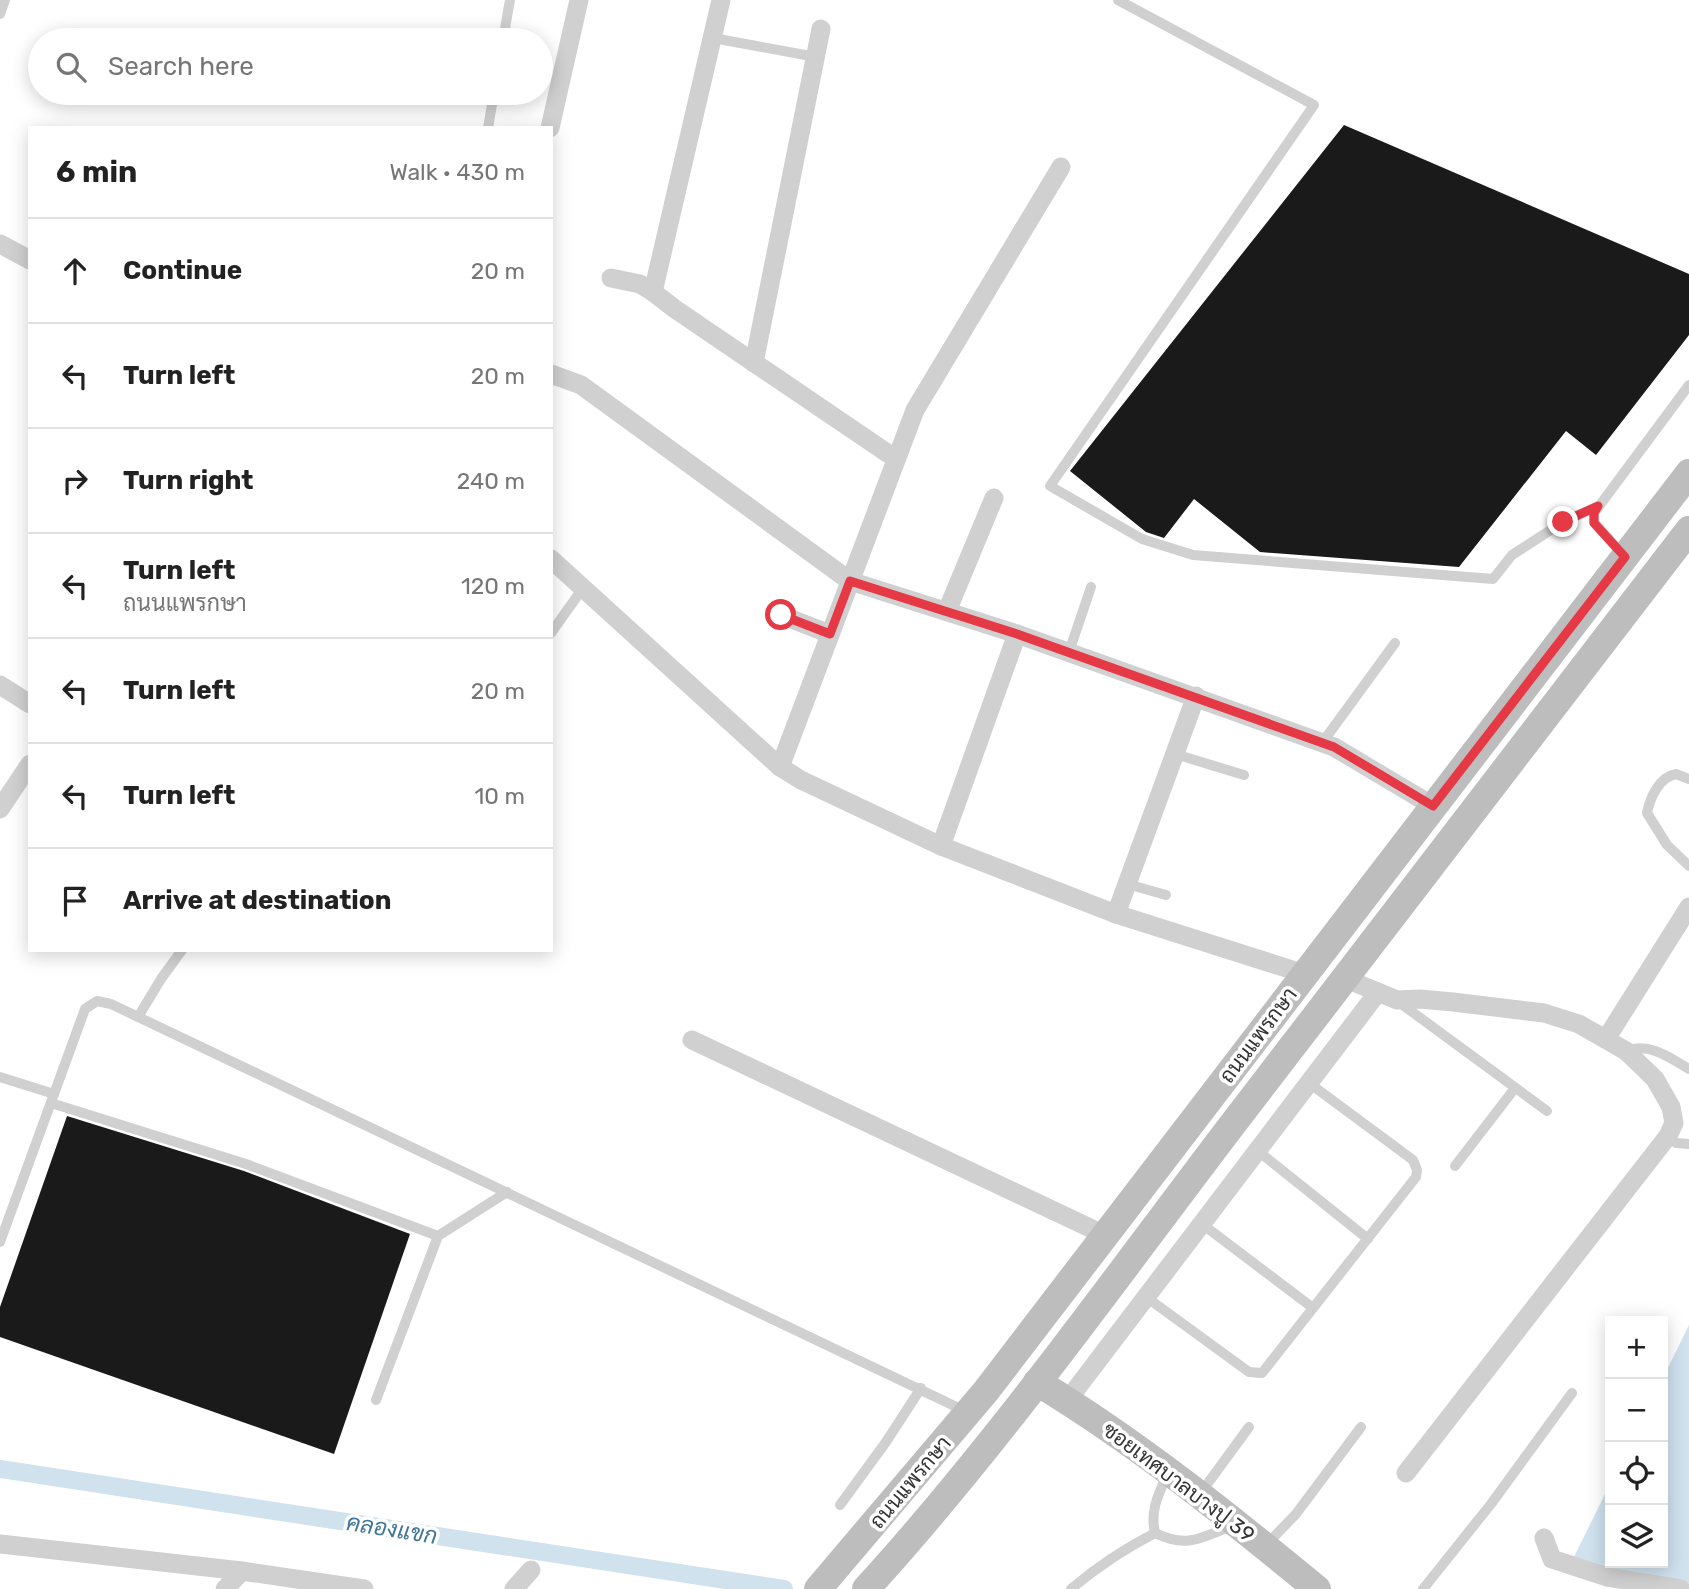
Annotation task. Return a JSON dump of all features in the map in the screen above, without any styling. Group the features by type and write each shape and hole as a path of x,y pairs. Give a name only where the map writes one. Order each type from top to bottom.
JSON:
{"main road":[{"name":"ถนนแพรกษา","path":"818,1589 968,1412 1689,473"},
{"name":"ถนนแพรกษา","path":"874,1581 926,1521 1037,1382 1653,577 1686,541"},
{"path":"1625,557 1653,577"},
{"name":"ซอยเทศบาลบางปู 39","path":"1037,1382 1200,1494 1317,1589"}],"street":[{"path":"550,126 579,0"},
{"path":"653,292 721,0"},
{"path":"754,363 821,29"},
{"path":"780,767 915,410 1061,167"},
{"path":"0,244 28,259"},
{"path":"611,278 640,284 653,292 896,459"},
{"path":"553,375 581,385 850,581 1017,634 1334,747 1433,806"},
{"path":"947,611 994,498"},
{"path":"553,561 780,767 801,780 941,846 1116,914 1304,974"},
{"path":"781,615 830,634"},
{"path":"941,846 1017,634"},
{"path":"0,685 28,703"},
{"path":"1116,914 1196,696"},
{"path":"0,809 28,767"},
{"path":"1606,1039 1689,907"},
{"path":"1344,978 1397,1000 1420,999 1544,1013 1579,1024 1626,1051 1655,1079 1671,1107 1674,1123 1668,1136 1406,1474"},
{"path":"1067,1401 1378,992"},
{"path":"692,1040 1105,1235"},
{"path":"1544,1538 1552,1559 1607,1577 1682,1589"},
{"path":"0,1544 242,1571 364,1589"},
{"path":"514,1589 531,1570"},
{"path":"225,1589 242,1571"}],"lane":[{"path":"0,14 5,0"},
{"path":"505,28 510,0"},
{"path":"1118,0 1314,105 1049,486 1142,539 1193,555 1493,579 1512,555 1563,522 1598,506"},
{"path":"713,37 816,57"},
{"path":"488,126 492,105"},
{"path":"1625,557 1594,523 1594,513 1689,386"},
{"path":"1069,652 1091,587"},
{"path":"553,631 583,588"},
{"path":"1322,743 1395,643"},
{"path":"1175,754 1244,775"},
{"path":"1689,779 1676,774 1662,780 1648,805 1647,813 1667,845 1689,866"},
{"path":"1127,884 1166,895"},
{"path":"138,1017 181,952"},
{"path":"1397,1000 1547,1111"},
{"path":"0,1242 85,1009 97,1001 111,1004 968,1412"},
{"path":"1626,1051 1638,1046 1660,1052 1689,1069"},
{"path":"0,1077 52,1099 246,1164 438,1236"},
{"path":"1146,1297 1249,1372 1262,1373 1416,1177 1417,1170 1412,1160 1309,1083"},
{"path":"1455,1166 1515,1088"},
{"path":"1668,1136 1676,1143 1689,1144"},
{"path":"1258,1151 1368,1239"},
{"path":"376,1400 438,1236 507,1192"},
{"path":"1202,1224 1313,1308"},
{"path":"840,1505 886,1442 920,1388"},
{"path":"1423,1589 1491,1504 1572,1393"},
{"path":"1200,1494 1250,1427"},
{"path":"1265,1546 1296,1514 1361,1427"},
{"path":"1154,1533 1151,1518 1169,1472"},
{"path":"1154,1533 1171,1541 1190,1542 1238,1524"},
{"path":"1071,1589 1092,1571 1154,1533"}],"water":[{"path":"1689,1325 1689,1583 1566,1573 1605,1494 1605,1568 1668,1568 1668,1368"}],"building":[{"path":"1344,125 1689,274 1689,335 1596,455 1566,431 1459,567 1260,552 1194,499 1164,538 1146,532 1070,471"},
{"path":"67,1116 244,1171 410,1234 334,1454 0,1337 0,1307"}],"waterway":[{"name":"คลองแขก","path":"0,1469 784,1589"}],"route":[{"path":"781,615 830,634 850,581 1017,634 1334,747 1433,806 1625,557 1594,523 1594,513 1598,506 1563,522"}]}
